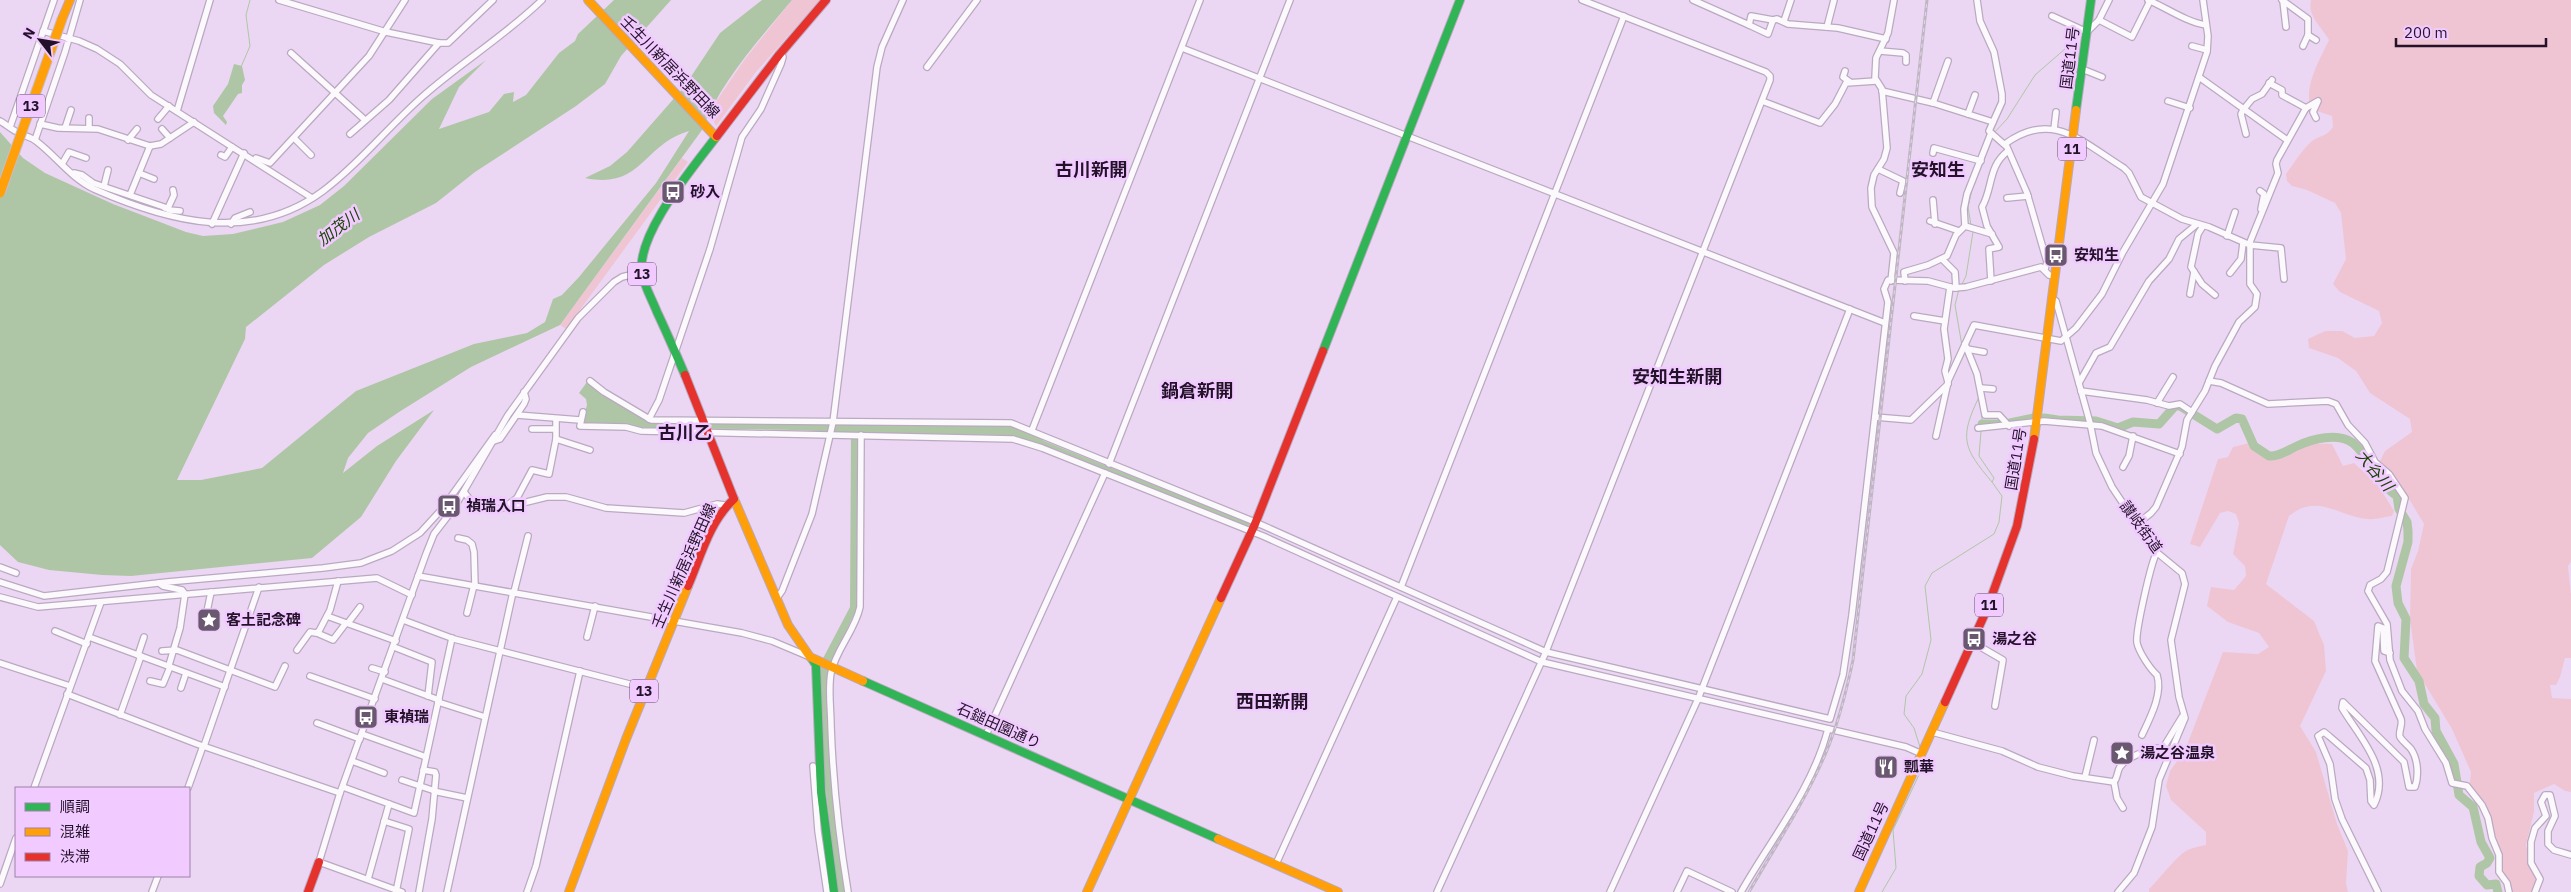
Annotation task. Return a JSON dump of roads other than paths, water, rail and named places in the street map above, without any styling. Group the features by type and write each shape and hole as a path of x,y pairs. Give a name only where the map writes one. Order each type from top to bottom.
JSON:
{"main road":[{"name":"13","path":"0,193 69,0"},
{"name":"壬生川新居浜野田線","path":"568,892 645,688 673,621 725,505 734,498 675,351 647,289 642,272 644,250 651,232 680,184 715,134 588,0"},
{"path":"715,134 780,53 826,0"},
{"path":"1088,892 1253,527 1460,0"},
{"name":"国道11号","path":"1859,892 2001,576 2017,526 2028,477 2036,422 2050,298 2074,136 2091,0"},
{"path":"734,498 788,625 816,665 821,792 834,892"},
{"name":"石鎚田園通り","path":"810,657 1338,892"},
{"path":"308,892 319,862"}],"street":[{"path":"10,127 53,0"},
{"path":"34,140 80,0"},
{"path":"177,111 210,0"},
{"path":"279,0 386,32 439,43 448,43 494,0"},
{"path":"242,154 247,153 268,164 363,64 386,32 405,0"},
{"path":"0,121 18,133 34,140 88,185 131,203 176,218 212,224 230,224 276,213 312,198 336,180 428,91 542,0"},
{"path":"777,598 782,591 812,514 833,423 876,68 882,46 903,0"},
{"path":"926,67 977,0"},
{"path":"1032,430 1200,0"},
{"path":"1109,464 1290,0"},
{"path":"1437,892 1544,657 1762,101 1770,76 1766,72 1582,0"},
{"path":"1693,0 1768,34 1773,20"},
{"path":"1784,21 1791,0"},
{"path":"1827,27 1834,0"},
{"path":"1891,281 1894,253 1872,207 1872,183 1887,148 1882,91 1881,86 1876,81 1876,58 1886,39 1894,0"},
{"path":"1965,226 1964,209 1967,194 2002,102 1994,52 1980,21 1977,0"},
{"path":"2078,45 2099,20 2108,0"},
{"path":"2099,20 2132,37 2149,0 2171,9 2194,23 2206,25"},
{"path":"1936,436 1948,383 1976,324 2061,341 2076,328 2102,294 2166,176 2190,108 2207,50 2203,0"},
{"path":"2283,0 2308,19 2308,35 2304,46"},
{"path":"2283,0 2286,27"},
{"path":"2293,7 2298,0"},
{"path":"1401,587 1624,16"},
{"path":"1749,25 1751,16 1784,21 1790,24 1827,27 1886,39"},
{"path":"2052,16 2087,34"},
{"path":"43,30 97,49 120,64 151,95 312,198"},
{"path":"2308,35 2316,40"},
{"path":"350,134 389,100 439,43"},
{"path":"2192,46 2207,50"},
{"path":"1182,48 1885,323"},
{"path":"1880,51 1903,53 1906,55 1906,62"},
{"path":"292,53 365,120"},
{"path":"649,419 659,400 710,249 742,137 761,110 781,64 783,57 780,53"},
{"path":"1933,103 1948,61"},
{"path":"2082,69 2102,77"},
{"path":"1845,71 1843,77 1850,82 1876,81"},
{"path":"2199,77 2287,140"},
{"path":"2246,134 2241,114 2252,100 2262,94 2270,81 2282,90 2282,94 2306,108"},
{"path":"1762,101 1820,123 1850,82"},
{"path":"1882,91 1933,103 1993,122"},
{"path":"1968,114 1975,95"},
{"path":"2168,101 2190,108"},
{"path":"2138,524 2156,506 2180,454 2187,420 2209,382 2215,366 2239,322 2255,307 2257,294 2250,284 2250,245 2278,173 2277,160 2306,108 2318,101 2313,112 2316,118"},
{"path":"158,119 169,106"},
{"path":"65,128 71,110"},
{"path":"2054,129 2056,112"},
{"path":"89,118 89,128"},
{"path":"40,124 65,128 89,128 108,132 150,146 161,144 194,122"},
{"path":"128,140 137,129"},
{"path":"162,129 170,138"},
{"path":"2005,144 2025,131 2063,130 2129,172 2141,197 2152,203 2196,225 2203,226 2243,243 2281,248 2284,279"},
{"path":"1990,133 2005,144 2028,196 2047,262 2045,269 2049,275 2053,276"},
{"path":"294,138 311,155"},
{"path":"130,195 150,146"},
{"path":"221,155 225,157 232,147"},
{"path":"1933,153 1934,148 1981,161"},
{"path":"62,164 70,150 86,158"},
{"path":"1991,280 1989,250 1999,247 1982,207 1988,195 1992,170 2008,151"},
{"path":"212,224 242,154"},
{"path":"1878,169 1903,181 1900,193"},
{"path":"104,186 108,170"},
{"path":"72,172 114,190 180,211"},
{"path":"139,173 154,179"},
{"path":"114,190 131,203"},
{"path":"142,207 166,208 171,203 173,190"},
{"path":"2260,191 2264,194 2262,212"},
{"path":"2007,198 2028,196"},
{"path":"1932,200 1932,222 1959,231"},
{"path":"230,224 235,218 250,212"},
{"path":"2227,236 2235,212"},
{"path":"2079,383 2096,353 2110,347 2149,281 2169,259 2179,239 2196,225"},
{"path":"1965,226 1992,234"},
{"path":"1905,281 1904,272 1947,256 1959,231 1965,226"},
{"path":"2203,226 2198,234 2191,267 2202,284 2216,295"},
{"path":"2230,273 2241,259 2243,243"},
{"path":"1942,259 1955,272 1956,288"},
{"path":"2237,265 2250,269"},
{"path":"590,381 604,392 649,419 704,422 1003,423 1032,430 1046,439 1109,464 1253,527 1401,587 1544,657 1700,694 1830,720 1843,675 1848,642 1888,302 1884,289 1888,280 1928,282 1956,288 2032,268 2045,269"},
{"path":"0,582 44,596 323,568 378,557 405,543 431,522 586,309 614,282 622,277 642,272"},
{"path":"2190,294 2194,272"},
{"path":"1948,383 1945,371 1948,359 1945,321 1950,287"},
{"name":"讃岐街道","path":"2050,298 2056,300 2079,383 2093,444 2105,475 2157,552 2182,573 2185,581 2184,594 2171,640 2184,723 2158,783 2155,817 2152,828 2134,873 2118,892"},
{"path":"1610,892 1700,694 1850,310"},
{"path":"1914,316 1945,321"},
{"path":"1966,347 1984,352"},
{"path":"1966,347 1981,388 1986,415 1999,415 2009,426"},
{"path":"2157,403 2174,377"},
{"path":"2209,382 2221,383 2271,404 2328,401 2336,404 2348,425 2369,448 2373,458 2390,474 2402,492 2404,498 2403,511 2395,531 2389,565 2384,576 2370,585 2368,591 2387,624 2390,653 2402,691 2418,711 2425,729 2446,763 2452,783 2467,786 2485,811 2492,838 2499,855 2499,872 2507,883 2509,892"},
{"path":"1874,417 1911,420 1948,383"},
{"path":"1981,388 1993,389"},
{"path":"2081,391 2088,390 2169,406 2180,404 2192,412"},
{"path":"494,442 500,439 526,400 524,392"},
{"path":"582,412 580,426 708,432 1002,437 1042,448 1253,527 1397,597 1544,657 1700,694 1828,729 1906,747 1922,754"},
{"path":"517,415 580,420"},
{"path":"506,507 517,498 532,470 549,474 556,439 556,419"},
{"path":"1978,428 2036,422 2089,422 2180,454"},
{"path":"532,429 555,429"},
{"path":"384,821 409,829 398,891 319,862 341,790 434,534 464,492 494,442 499,430"},
{"path":"848,892 840,839 832,745 830,685 833,667 857,619 860,607 861,435"},
{"path":"2123,467 2129,456 2133,436"},
{"path":"556,439 590,450"},
{"path":"986,735 1105,473"},
{"path":"464,492 475,506 494,510 536,499 559,497 587,502 606,508 684,513 716,504 725,505"},
{"path":"447,892 500,650 528,536"},
{"path":"458,538 470,541 473,547 474,586 467,613"},
{"path":"2142,735 2152,716 2159,689 2157,675 2153,672 2137,643 2147,583 2157,552"},
{"path":"0,567 16,573"},
{"path":"418,576 596,606 757,637 810,657"},
{"path":"0,597 38,607 377,578 412,595"},
{"path":"317,633 327,616 338,581"},
{"path":"159,583 163,586 182,590 185,594"},
{"path":"188,787 260,587"},
{"path":"204,626 211,592"},
{"path":"150,681 163,684 175,649 185,594"},
{"path":"1276,864 1397,597"},
{"path":"34,787 101,602"},
{"path":"587,637 596,606"},
{"path":"297,650 310,632 333,640 360,607"},
{"path":"327,616 395,644 432,662 428,696"},
{"path":"403,620 452,638 645,688"},
{"path":"2378,892 2342,819 2335,799 2330,764 2318,736 2324,732 2366,768 2370,780 2371,802 2374,805 2379,780 2378,765 2342,708 2343,702 2404,762 2409,787 2413,789 2415,787 2417,771 2415,755 2401,738 2400,734 2403,725 2401,719 2375,661 2378,626 2383,628 2384,651 2390,653"},
{"path":"55,631 87,644"},
{"path":"89,637 225,687"},
{"path":"120,715 144,637"},
{"path":"67,694 204,746 414,813 452,638"},
{"path":"1972,642 2003,660 1995,706"},
{"path":"162,651 175,649 275,687 285,666"},
{"path":"0,662 70,686"},
{"path":"372,668 384,676 438,701 485,717"},
{"path":"527,892 536,866 580,671"},
{"path":"181,688 186,673"},
{"path":"310,676 375,700"},
{"path":"2123,808 2117,798 2114,782 2118,769 2129,757 2142,754 2151,748 2163,748 2184,714"},
{"path":"317,723 426,757"},
{"path":"1741,892 1806,785 1822,750 1828,729"},
{"path":"1932,732 2002,751 2038,767 2114,782"},
{"path":"2085,777 2094,740"},
{"path":"352,761 384,773"},
{"path":"813,766 818,831 827,892"},
{"path":"419,892 435,791 436,773 423,770"},
{"path":"402,780 435,791 467,798"},
{"path":"2535,892 2540,880 2531,863 2531,842 2534,828 2546,816 2541,802 2545,795 2550,795 2555,816 2548,831 2548,844 2554,850 2571,855"},
{"path":"368,879 389,804"},
{"path":"0,884 15,841"},
{"path":"1677,892 1687,871 1732,892"},
{"path":"152,892 158,877"}],"water":[{"name":"加茂川","path":"614,0 671,0 621,56 605,84 576,106 475,172 436,203 369,237 324,265 246,327 245,339 177,480 201,480 262,468 356,391 474,344 527,333 545,322 553,299 562,295 579,277 656,183 689,131 674,137 631,172 619,178 604,180 585,178 610,166 627,152 684,87 720,33 762,0 792,0 741,62 719,95 702,130 560,325 471,367 368,433 348,458 343,473 377,446 434,410 396,461 361,517 312,558 131,576 49,570 18,562 0,545 0,132 23,158 45,173 113,204 186,232 203,236 233,234 283,222 320,205 344,186 432,99 486,60 459,87 439,129 489,112 504,94 514,92 513,102 526,95 559,53 575,41 578,34"},
{"path":"234,64 242,66 245,80 242,85 242,93 238,94 223,116 227,122 226,125 214,113 213,106 228,84"},
{"path":"587,382 650,422 1011,425 1031,432 1044,441 1250,523 1248,527 1057,450 1011,435 859,434 857,608 829,668 827,693 846,892 838,892 825,783 820,664 850,607 851,433 651,428 584,424 582,422 587,405 586,399 579,393"}],"waterway":[{"path":"241,67 250,46 246,15 250,0"},
{"path":"1994,133 2007,119 2035,75 2073,42 2080,33"},
{"path":"1978,175 1990,144"},
{"path":"1971,225 1968,207 1973,185"},
{"path":"1961,286 1966,276 1973,232"},
{"path":"1959,289 1955,305 1962,346"},
{"path":"1979,397 1969,423 1967,442 1975,460 1992,482"},
{"name":"大谷川","path":"2044,418 2096,421 2118,428 2133,422 2159,424 2175,406 2180,406 2217,429 2236,418 2242,419 2254,446 2269,456 2280,454 2303,443 2333,437 2347,440 2359,449 2384,484 2397,496 2399,509 2407,522 2408,542 2396,586 2398,603 2406,619 2404,658 2419,681 2424,704 2435,718 2436,731 2454,764 2459,795 2473,807 2481,842 2490,858 2487,863 2480,867 2479,876 2487,885 2496,884 2498,892"},
{"name":"大谷川","path":"1982,416 1982,425"},
{"name":"大谷川","path":"2010,423 2034,418"},
{"name":"大谷川","path":"1982,424 1997,424"},
{"path":"1920,747 1914,728 1904,714 1906,696 1922,674 1931,640 1925,586 1932,573 1994,534 1999,522 2002,496 1992,482 1994,478 1979,456 1981,431"},
{"path":"1882,892 1896,868 1893,830 1926,760 1925,757"}],"railway":[{"path":"1749,892 1799,808 1817,773 1834,732 1848,685 1853,660 1927,0"}],"place":[{"name":"砂入","path":"673,192"},
{"name":"安知生","path":"2056,255"},
{"name":"禎瑞入口","path":"449,506"},
{"name":"客土記念碑","path":"209,620"},
{"name":"湯之谷","path":"1974,639"},
{"name":"東禎瑞","path":"366,717"},
{"name":"湯之谷温泉","path":"2122,753"},
{"name":"瓢華","path":"1886,767"}],"district":[{"name":"古川新開","path":"1091,170"},
{"name":"安知生","path":"1938,170"},
{"name":"安知生新開","path":"1677,377"},
{"name":"鍋倉新開","path":"1197,391"},
{"name":"古川乙","path":"685,433"},
{"name":"西田新開","path":"1272,702"}]}
